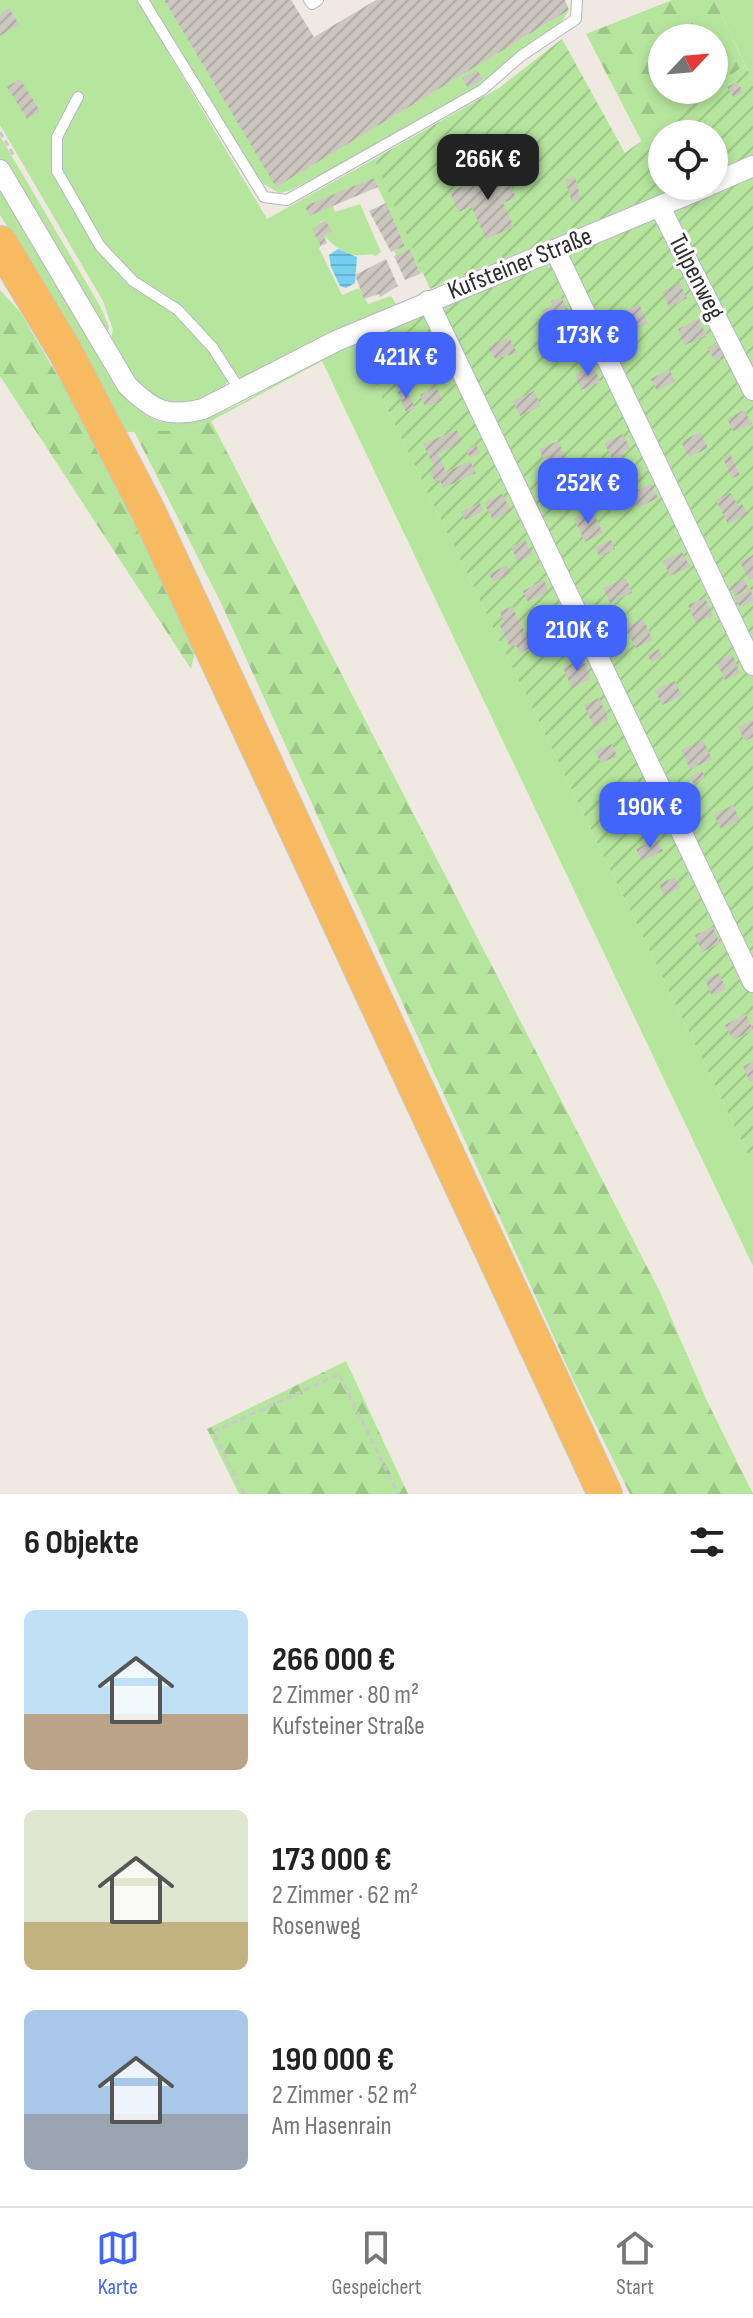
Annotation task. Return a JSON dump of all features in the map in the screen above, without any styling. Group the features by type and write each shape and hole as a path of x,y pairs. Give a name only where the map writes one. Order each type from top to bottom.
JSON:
{"highway":[{"path":"0,243 65,351 148,511 605,1494"}],"street":[{"path":"728,177 753,166"},
{"name":"Kufsteiner Straße","path":"0,170 127,385 143,401 168,413 182,414 203,409 336,341 428,301 676,200"},
{"name":"Tulpenweg","path":"660,207 753,390"},
{"path":"555,250 753,665"},
{"path":"428,301 753,982"}],"lane":[{"path":"143,0 264,197 287,200 482,90 521,56 576,19 577,0"},
{"path":"309,0 312,4 318,0"},
{"path":"78,97 57,137 57,171 100,246 133,281 178,310 213,348 240,390"}],"path":[{"path":"244,1494 213,1432 339,1374 398,1494"}],"green space":[{"path":"0,0 137,0 267,219 374,159 423,272 420,274 410,250 396,255 394,251 405,245 374,179 333,206 335,212 360,204 381,252 375,256 341,250 324,236 331,231 325,220 320,222 319,248 342,295 359,288 368,304 391,296 396,304 406,300 405,304 242,380 231,367 224,371 228,381 218,396 179,408 145,393 110,343 113,330 103,301 0,125"},
{"path":"147,0 164,0 276,186 569,10 558,28 472,92 438,108 353,158 289,191 279,193 258,181"},
{"path":"672,0 714,0 725,24 648,24 648,104 692,104 671,120 648,120 648,137 642,142 586,34"},
{"path":"714,0 753,0 753,81 728,24"},
{"path":"728,29 745,65 728,78"},
{"path":"562,39 625,153 648,136 649,200 430,289 374,159 499,88"},
{"path":"745,65 753,81 753,155 728,166 728,120 670,120 692,104 728,104 728,77"},
{"path":"0,136 100,306 109,327 107,338 0,160"},
{"path":"753,171 753,1164 356,344 686,200 728,200 728,182"},
{"path":"0,185 119,387 140,410 155,420 174,423 195,421 217,414 318,358 369,335 372,337 356,344 753,1164 753,1266 322,361 211,421 176,431 125,432 44,285 0,215"},
{"path":"0,290 20,312 110,465 195,652 191,669 0,376"},
{"path":"211,421 660,1292 707,1401 753,1494 630,1494 572,1377 221,603 134,431 176,431"},
{"path":"346,1361 408,1494 239,1494 207,1429"}],"water":[{"path":"338,249 357,257 355,283 346,288 340,286 331,267 329,255"}],"building":[{"path":"164,0 291,0 314,37 376,0 565,0 569,10 276,187"},
{"path":"9,8 19,24 0,36 0,14"},
{"path":"477,70 483,79 468,88 462,78"},
{"path":"20,79 40,111 27,119 7,87"},
{"path":"737,82 743,92 734,98 728,86"},
{"path":"503,168 516,198 503,203 514,227 486,239 471,206 459,212 450,192"},
{"path":"575,177 581,199 572,202 565,180"},
{"path":"374,178 378,187 309,216 305,206"},
{"path":"386,203 405,246 391,252 369,211"},
{"path":"325,220 332,231 324,236 327,243 321,246 312,229"},
{"path":"410,249 420,274 405,280 394,256"},
{"path":"386,259 398,286 380,297 379,294 364,299 355,275"},
{"path":"679,283 687,298 669,307 662,292"},
{"path":"561,297 572,317 551,328 542,311 553,305 551,301"},
{"path":"639,304 648,323 633,331 623,312"},
{"path":"698,319 707,335 685,345 678,329"},
{"path":"581,322 586,330 575,335 571,327"},
{"path":"509,337 517,353 495,359 488,347"},
{"path":"717,343 724,356 715,361 708,348"},
{"path":"594,366 600,382 581,390 575,374"},
{"path":"669,369 675,381 657,391 651,379"},
{"path":"405,387 415,408 406,412 397,391"},
{"path":"436,387 443,401 425,406 420,395"},
{"path":"534,391 541,406 520,416 513,401"},
{"path":"744,410 752,424 733,431 727,419"},
{"path":"457,430 462,442 438,454 446,472 470,461 476,473 443,488 440,480 435,482 429,470 434,467 423,444"},
{"path":"700,432 708,448 689,457 681,442"},
{"path":"623,434 630,448 622,452 624,457 614,462 604,443"},
{"path":"558,441 567,460 548,469 539,449"},
{"path":"476,445 480,453 470,458 466,450"},
{"path":"730,454 740,475 732,478 722,457"},
{"path":"651,484 658,498 638,508 631,493"},
{"path":"731,493 738,506 742,504 748,514 728,524 716,500"},
{"path":"502,494 511,511 493,520 484,503"},
{"path":"480,503 483,511 465,520 461,512"},
{"path":"592,510 603,533 585,542 574,519"},
{"path":"525,540 532,555 518,562 511,547"},
{"path":"611,540 615,549 599,556 595,547"},
{"path":"682,552 690,567 670,576 663,561"},
{"path":"753,555 753,578 749,580 740,562"},
{"path":"507,565 511,573 493,582 489,574"},
{"path":"626,578 632,593 610,603 603,588"},
{"path":"744,579 749,589 735,596 730,586"},
{"path":"544,580 549,592 528,602 523,591"},
{"path":"751,589 753,601 740,607 735,598"},
{"path":"705,598 713,616 696,623 688,605"},
{"path":"512,606 532,647 520,653 516,645 510,647 499,624 504,622 500,612"},
{"path":"643,619 653,640 636,648 625,627"},
{"path":"569,625 576,639 551,651 544,637"},
{"path":"659,649 662,657 651,662 648,655"},
{"path":"732,654 740,673 725,680 716,662"},
{"path":"583,659 591,679 572,688 563,668"},
{"path":"675,681 682,696 662,705 655,690"},
{"path":"599,698 609,720 594,727 584,705"},
{"path":"753,720 753,737 745,741 738,727"},
{"path":"703,740 712,759 690,769 681,750"},
{"path":"612,744 617,756 601,763 595,751"},
{"path":"702,771 705,778 694,784 690,777"},
{"path":"645,785 653,802 636,810 628,793"},
{"path":"733,805 740,820 721,829 714,815"},
{"path":"657,839 663,851 642,861 636,849"},
{"path":"675,877 680,888 664,896 659,884"},
{"path":"713,927 720,943 702,952 695,935"},
{"path":"719,973 726,989 712,996 705,980"},
{"path":"746,1014 753,1030 733,1040 725,1025"},
{"path":"753,1062 753,1081 750,1082 743,1066"}]}
